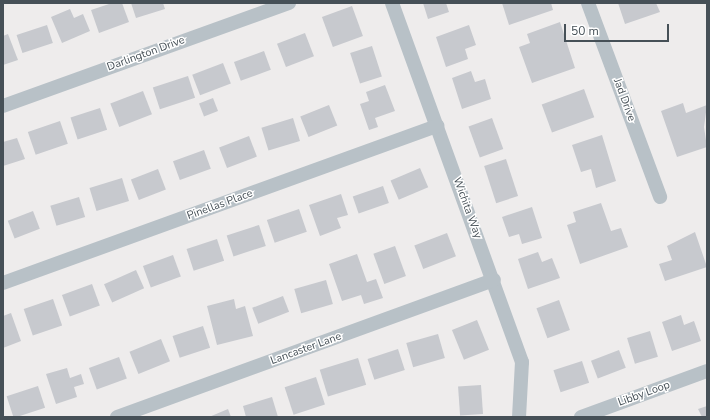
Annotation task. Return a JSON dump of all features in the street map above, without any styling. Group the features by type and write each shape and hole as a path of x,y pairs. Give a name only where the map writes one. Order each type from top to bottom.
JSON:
{"street":[{"name":"Darlington Drive","path":"3,106 289,3"},
{"name":"Wichita Way","path":"392,3 494,280 522,362 519,417"},
{"name":"Jad Drive","path":"588,3 660,197"},
{"name":"Pinellas Place","path":"3,283 437,126"},
{"name":"Lancaster Lane","path":"117,417 494,280"},
{"name":"Libby Loop","path":"581,417 707,371"}],"building":[{"path":"112,3 122,3 129,22 99,33 91,10"},
{"path":"131,3 163,3 165,9 136,18"},
{"path":"423,3 446,3 449,12 428,19"},
{"path":"502,3 551,3 553,10 509,25"},
{"path":"618,3 656,3 660,12 625,24"},
{"path":"352,6 363,36 333,47 322,17"},
{"path":"70,9 74,18 83,14 90,31 62,43 51,17"},
{"path":"560,22 575,68 532,83 519,47 530,43 527,34"},
{"path":"47,25 53,43 22,53 17,35"},
{"path":"469,25 476,45 465,49 468,59 446,67 436,37"},
{"path":"305,33 314,56 286,67 277,44"},
{"path":"8,34 18,60 3,65 3,36"},
{"path":"372,46 382,76 360,84 350,53"},
{"path":"264,51 271,70 241,81 234,62"},
{"path":"223,63 231,84 200,95 192,75"},
{"path":"471,71 475,82 485,79 491,99 462,109 452,78"},
{"path":"188,76 195,98 160,109 153,87"},
{"path":"385,85 395,111 375,118 378,127 369,130 360,104 369,101 366,92"},
{"path":"584,89 594,117 552,133 542,104"},
{"path":"143,91 152,114 119,127 110,104"},
{"path":"213,98 218,111 204,116 199,103"},
{"path":"683,103 686,113 707,105 704,127 707,147 677,157 661,111"},
{"path":"329,105 337,125 308,137 300,117"},
{"path":"100,108 107,130 78,139 71,118"},
{"path":"293,118 300,141 268,151 261,128"},
{"path":"492,118 503,149 480,158 469,127"},
{"path":"60,121 68,144 36,155 28,132"},
{"path":"602,135 616,181 596,188 591,169 581,172 572,145"},
{"path":"249,136 257,157 227,168 219,147"},
{"path":"17,138 25,159 3,166 3,142"},
{"path":"204,150 211,169 180,180 173,161"},
{"path":"506,159 518,196 496,203 484,166"},
{"path":"420,168 428,187 399,200 391,181"},
{"path":"158,169 166,190 139,200 131,179"},
{"path":"122,178 129,201 97,211 89,188"},
{"path":"383,186 389,203 359,213 353,196"},
{"path":"341,194 348,215 337,218 341,228 320,236 309,205"},
{"path":"79,197 85,217 56,226 50,206"},
{"path":"601,203 611,231 621,228 628,247 580,264 567,225 576,222 573,212"},
{"path":"532,207 542,238 522,244 519,234 509,237 502,217"},
{"path":"299,209 307,232 275,243 267,220"},
{"path":"33,211 40,229 15,238 8,221"},
{"path":"259,225 266,246 233,256 227,236"},
{"path":"695,232 707,267 665,281 659,264 672,260 667,246"},
{"path":"447,233 456,256 423,269 414,246"},
{"path":"217,239 224,261 194,271 187,249"},
{"path":"395,246 406,276 384,284 373,254"},
{"path":"538,252 542,262 552,258 560,278 528,289 518,259"},
{"path":"357,254 367,282 376,279 383,298 364,304 361,295 342,301 329,264"},
{"path":"173,255 181,277 151,288 143,266"},
{"path":"136,270 144,288 112,303 104,284"},
{"path":"326,280 333,304 301,313 294,289"},
{"path":"92,284 100,306 70,317 62,295"},
{"path":"283,296 289,312 258,324 252,308"},
{"path":"53,299 62,325 33,336 24,309"},
{"path":"234,299 236,309 245,306 253,336 217,345 207,306"},
{"path":"559,300 570,330 547,338 536,308"},
{"path":"11,313 21,341 3,348 3,316"},
{"path":"681,315 684,325 694,321 701,341 672,351 662,322"},
{"path":"477,320 489,350 464,360 452,330"},
{"path":"203,326 210,348 180,358 173,336"},
{"path":"650,331 658,357 635,364 627,338"},
{"path":"438,334 445,358 413,367 406,343"},
{"path":"161,339 170,361 138,374 129,352"},
{"path":"398,349 405,370 374,380 368,359"},
{"path":"619,350 626,368 598,378 591,361"},
{"path":"119,357 127,379 97,390 89,368"},
{"path":"358,358 366,385 328,396 320,370"},
{"path":"582,361 589,383 561,392 553,370"},
{"path":"67,368 70,378 81,374 84,384 74,387 77,397 56,404 46,374"},
{"path":"316,377 325,405 294,415 285,387"},
{"path":"481,385 483,414 460,416 458,387"},
{"path":"38,386 45,408 13,417 7,396"},
{"path":"272,397 278,417 246,417 243,406"},
{"path":"707,406 707,417 702,417 698,409"},
{"path":"228,409 231,417 209,417"}]}
